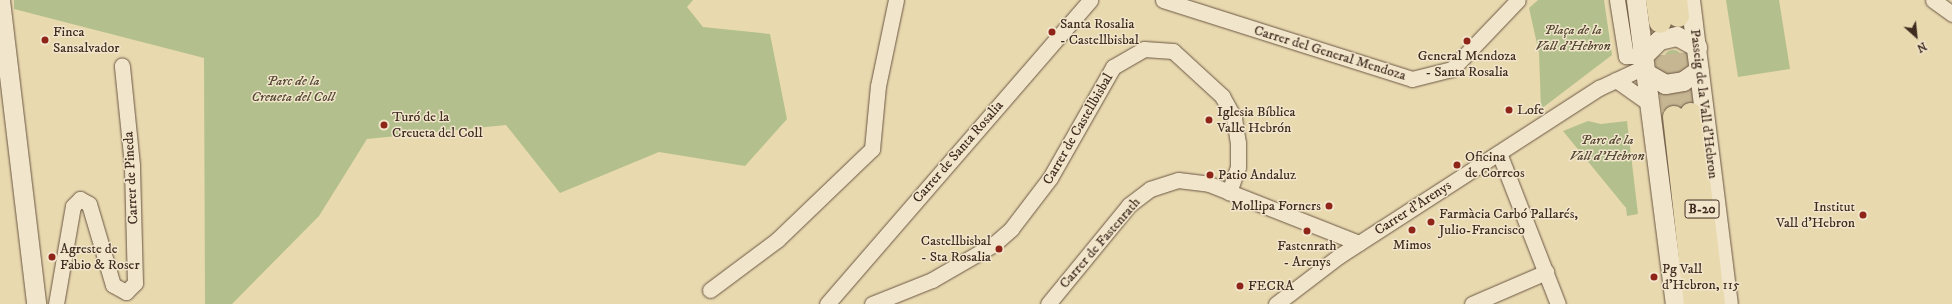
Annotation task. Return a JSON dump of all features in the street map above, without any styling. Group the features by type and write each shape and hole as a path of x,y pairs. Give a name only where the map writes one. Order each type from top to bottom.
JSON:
{"highway":[{"path":"1657,0 1676,9"},
{"name":"B-20","path":"1695,304 1682,116 1714,304"}],"street":[{"path":"0,0 36,304"},
{"path":"710,290 777,240 872,149 878,86 896,0"},
{"name":"Carrer de Santa Rosalia","path":"827,304 1090,0"},
{"name":"Carrer del General Mendoza","path":"1163,0 1412,79 1452,69 1518,0"},
{"path":"1617,0 1640,63 1650,104 1675,304"},
{"path":"1636,0 1640,63 1665,84 1684,81 1699,70"},
{"path":"1933,0 1952,14"},
{"name":"Passeig de la Vall d'Hebron","path":"1676,9 1697,47 1728,304"},
{"path":"1650,104 1616,80 1640,63 1659,40 1676,36 1697,47"},
{"name":"Carrer de Castellbisbal","path":"872,304 932,280 994,244 1011,229 1050,178 1114,67 1144,49 1173,51 1222,96 1234,118 1238,143 1238,166 1229,192"},
{"name":"Carrer d'Arenys","path":"1276,304 1359,243 1616,80 1640,63"},
{"name":"Carrer de Pineda","path":"56,304 73,206 80,199 89,204 113,285 122,292 133,289 132,165 122,66"},
{"path":"1499,153 1558,304"},
{"name":"Carrer de Fastenrath","path":"1048,304 1129,206 1150,189 1178,180 1209,184 1359,243"},
{"path":"1472,304 1546,272"}],"green space":[{"name":"Parc de la Creueta del Coll","path":"14,0 693,0 687,7 703,27 770,34 787,119 745,166 659,152 560,193 506,125 367,139 319,216 232,304 205,304 204,58 14,9"},
{"name":"Plaça de la Vall d'Hebron","path":"1538,0 1604,0 1612,55 1541,109 1539,53 1529,8"},
{"path":"1726,0 1779,0 1790,69 1738,77"},
{"path":"1669,50 1677,50 1683,56 1683,64 1677,70 1669,70 1663,64 1663,56"},
{"name":"Parc de la Vall d'Hebron","path":"1588,121 1601,124 1627,121 1638,214 1627,216 1626,208 1563,131"}],"tunnel":[{"path":"1678,20 1691,114"},
{"path":"1660,22 1674,117"}],"place":[{"name":"Santa Rosalia - Castellbisbal","path":"1052,32"},
{"name":"Finca Sansalvador","path":"45,40"},
{"name":"General Mendoza - Santa Rosalia","path":"1467,41"},
{"name":"Lofe","path":"1509,110"},
{"name":"Iglesia Bíblica Valle Hebrón","path":"1209,120"},
{"name":"Turó de la Creueta del Coll","path":"384,125"},
{"name":"Oficina de Correos","path":"1457,165"},
{"name":"Patio Andaluz","path":"1210,175"},
{"name":"Mollipa Forners","path":"1329,206"},
{"name":"Institut Vall d'Hebron","path":"1863,215"},
{"name":"Farmàcia Carbó Pallarés, Julio-Francisco","path":"1431,222"},
{"name":"Mimos","path":"1412,230"},
{"name":"Fastenrath - Arenys","path":"1307,231"},
{"name":"Castellbisbal - Sta Rosalia","path":"999,249"},
{"name":"Agreste de Fabio & Roser","path":"52,257"},
{"name":"Pg Vall d'Hebron, 115","path":"1654,277"},
{"name":"FECRA","path":"1240,286"}]}
